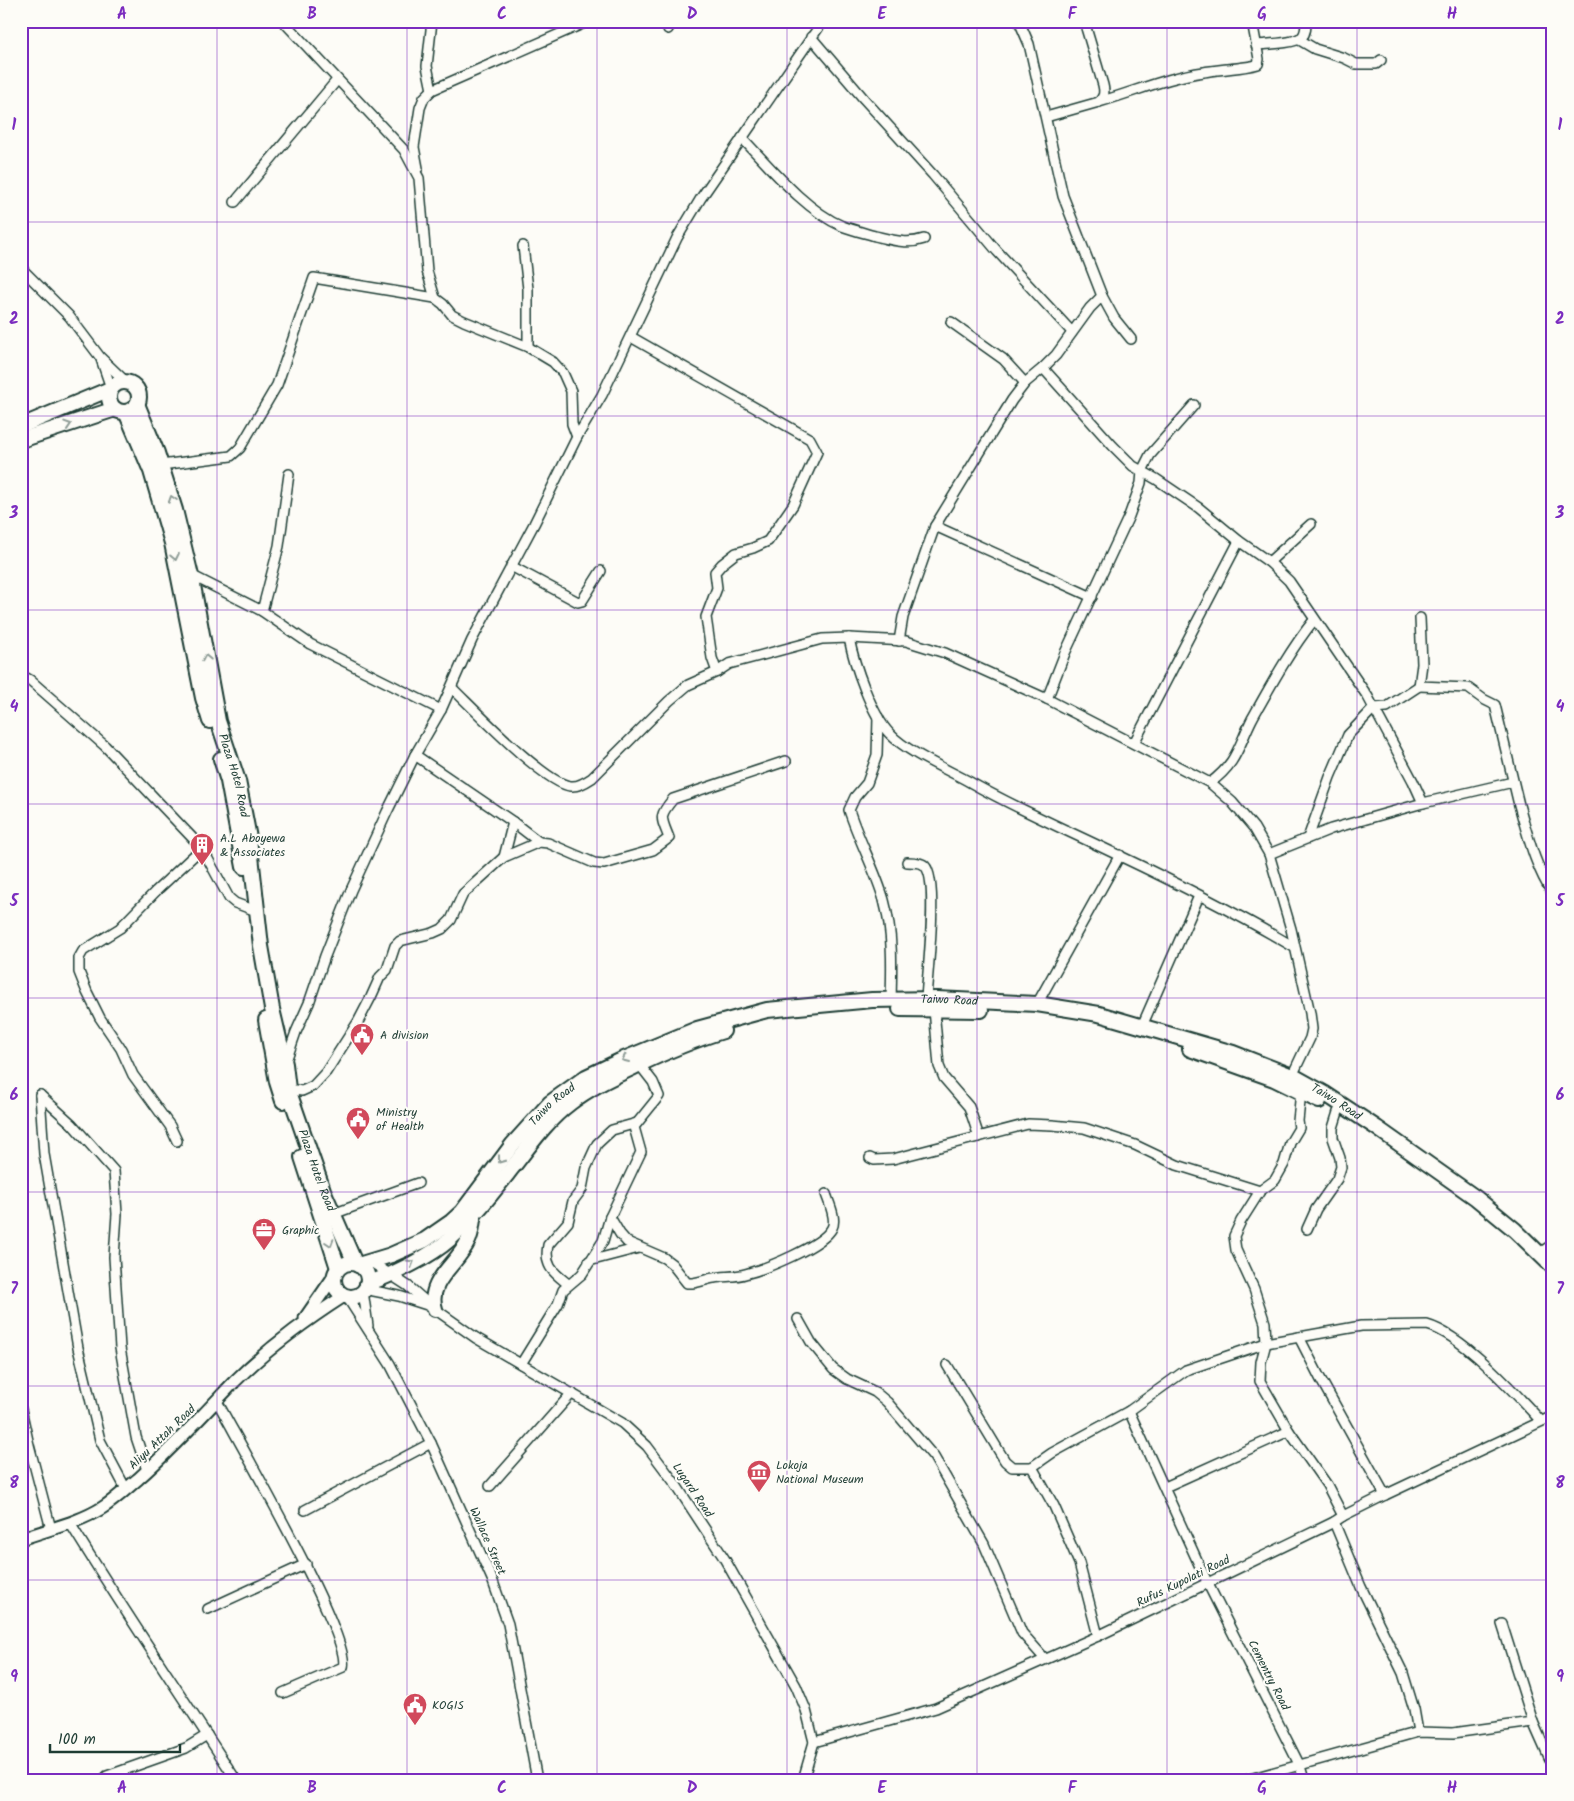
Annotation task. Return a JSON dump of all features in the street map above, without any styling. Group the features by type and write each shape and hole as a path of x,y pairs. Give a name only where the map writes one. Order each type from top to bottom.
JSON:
{"main road":[{"path":"21,426 111,389 116,383 126,382 132,384 137,390 139,397 126,408 21,440"},
{"path":"111,389 109,400 126,408"},
{"name":"Plaza Hotel Road","path":"126,408 161,465 176,510 218,721 238,780 249,838 261,946 272,1009 285,1064 282,1086 333,1214 361,1263"},
{"name":"Plaza Hotel Road","path":"126,408 151,471 172,543 203,698 228,781 251,909 270,1044 336,1272"},
{"name":"Taiwo Road","path":"361,1263 425,1240 450,1222 462,1212 513,1144 550,1103 586,1077 633,1055 697,1029 738,1017 794,1006 891,1000 1012,1010 1093,1020 1185,1047 1274,1078 1338,1112 1411,1160 1503,1229 1553,1277"},
{"name":"Taiwo Road","path":"365,1288 390,1276 449,1240 474,1214 542,1129 569,1103 600,1083 689,1042 748,1023 855,1008 930,1004 1037,1004 1099,1014 1233,1053 1292,1076 1324,1093 1476,1198 1540,1253 1553,1267"},
{"path":"434,1308 433,1297 438,1284 468,1241 474,1214"},
{"path":"346,1263 361,1263 367,1275 365,1288 356,1296 346,1296 334,1285 336,1272 346,1263"}],"street":[{"path":"283,21 404,150 419,178"},
{"path":"432,21 427,66 432,90"},
{"path":"435,298 427,271 419,178 414,147 420,108 424,98 432,90 589,21"},
{"path":"285,1064 309,1003 324,956 351,890 415,755 441,710 472,640 534,524 577,437 602,395 677,238 742,138 822,21"},
{"path":"1019,21 1029,44 1063,196 1102,296 1114,318 1131,339"},
{"path":"1084,21 1105,92 1099,102"},
{"path":"1046,118 1184,75 1240,67 1254,67 1258,64 1259,59 1252,21"},
{"path":"1256,45 1296,41 1302,37 1306,29 1306,21"},
{"path":"811,37 864,100 933,175 996,251 1072,332"},
{"path":"1298,39 1316,49 1356,64 1376,64 1382,60"},
{"path":"235,202 337,80"},
{"path":"742,138 790,188 823,215 842,226 898,241 914,242 924,239"},
{"path":"404,150 414,147"},
{"path":"523,246 528,290 528,347"},
{"path":"21,268 69,316 100,357 126,382"},
{"path":"161,465 231,456 240,448 277,385 314,278 435,298 452,315 528,347 553,362 563,373 571,391 572,424 577,437"},
{"path":"899,641 903,617 935,526 1007,408 1025,383 1056,355 1090,308 1102,296"},
{"path":"951,322 1003,359 1025,383"},
{"path":"631,337 810,439 817,452 793,505 768,541 736,553 715,572 716,588 706,617 712,658 717,672"},
{"path":"100,357 111,389"},
{"path":"1043,368 1132,466 1156,479 1199,508 1268,562 1289,581 1374,708 1423,803"},
{"path":"1047,699 1065,653 1092,597 1136,496 1141,483 1142,472 1150,455 1194,405"},
{"path":"262,610 279,546 289,474"},
{"path":"1268,562 1311,524"},
{"path":"935,526 1092,597"},
{"path":"1134,742 1239,540"},
{"path":"511,566 578,602 582,600 601,571"},
{"path":"190,575 262,610 310,644 441,710"},
{"path":"1419,686 1422,664 1420,618"},
{"path":"1210,783 1224,773 1235,757 1251,721 1272,684 1299,639 1314,620"},
{"path":"849,638 852,658 878,716 885,728 900,743 1006,803 1120,855 1253,923 1294,947"},
{"path":"452,688 530,762 558,782 569,786 584,783 592,778 669,701 688,685 717,672 729,664 822,639 849,638 899,641 924,646 945,653 1047,699 1134,742 1210,783 1232,802 1254,828 1269,854 1310,1014 1312,1029 1310,1038 1292,1076"},
{"path":"21,675 30,680 105,746 202,848 229,898 235,903 251,909"},
{"path":"1308,838 1330,777 1348,735 1374,708 1387,707 1419,686 1468,688 1483,700 1495,705 1532,852 1538,868 1553,894"},
{"path":"878,716 877,755 867,783 855,797 849,810 883,899 890,926 893,959 891,1000"},
{"path":"415,755 539,842"},
{"path":"282,1086 302,1091 313,1086 326,1072 358,1022 372,997 380,977 387,970 395,946 400,941 442,929 451,920 463,894 504,857 539,842 548,843 594,863 604,864 653,850 669,838 662,820 662,814 673,799 786,761"},
{"path":"1269,854 1331,829 1423,803 1513,782"},
{"path":"504,857 513,822"},
{"path":"176,1141 170,1126 133,1075 121,1049 100,1018 79,972 79,958 83,951 120,928 202,848"},
{"path":"1037,1004 1120,855"},
{"path":"907,862 926,866 931,878 933,906 930,1004 939,1066 944,1078 969,1107 979,1137"},
{"path":"1142,1026 1199,896"},
{"path":"521,1364 558,1304 563,1290 582,1274 603,1241 610,1217 641,1152 634,1127 658,1096 653,1082 639,1064"},
{"path":"1301,1091 1299,1128 1290,1143 1284,1164 1276,1180 1260,1192 1241,1221 1234,1236 1236,1250 1254,1289 1265,1323 1266,1343 1261,1362 1260,1381 1289,1431 1327,1485 1343,1516"},
{"path":"126,1489 100,1440 78,1348 44,1154 40,1096 72,1124 114,1171 117,1214 114,1257 120,1348 136,1437 147,1470"},
{"path":"1307,1228 1316,1209 1337,1179 1341,1167 1333,1138 1333,1128 1338,1112"},
{"path":"568,1284 554,1273 547,1262 548,1245 568,1222 574,1201 582,1189 586,1168 597,1144 612,1130 637,1123"},
{"path":"870,1158 874,1160 893,1158 1028,1124 1052,1125 1084,1128 1134,1145 1177,1165 1260,1192"},
{"path":"333,1214 418,1183"},
{"path":"610,1217 623,1238 639,1248 664,1258 672,1264 688,1283 693,1283 744,1274 786,1260 812,1246 832,1229 834,1221 826,1194"},
{"path":"1540,1253 1553,1244"},
{"path":"590,1261 639,1248"},
{"path":"361,1263 408,1286 434,1308"},
{"path":"301,1324 336,1272"},
{"path":"368,1329 365,1288 399,1296 434,1308"},
{"path":"301,1324 346,1296"},
{"name":"Wallace Street","path":"346,1296 390,1364 431,1443 492,1579 508,1624 537,1780"},
{"name":"Lugard Road","path":"434,1308 476,1338 615,1418 647,1446 674,1482 724,1558 796,1686 806,1710 814,1742"},
{"path":"798,1320 811,1342 833,1369 847,1379 874,1392 887,1402 934,1457 984,1544 1022,1633 1045,1659"},
{"name":"Aliyu Attah Road","path":"21,1539 70,1523 103,1508 147,1470 235,1381 301,1324"},
{"path":"947,1365 1005,1461 1012,1467 1032,1467 1052,1452 1129,1411 1186,1370 1266,1343 1361,1326 1427,1325 1437,1328 1456,1340 1497,1375 1541,1421"},
{"path":"1299,1337 1385,1495"},
{"path":"490,1486 572,1393"},
{"path":"217,1401 306,1564 342,1646 344,1667 283,1693"},
{"path":"21,1409 51,1529"},
{"name":"Cementry Road","path":"1129,1411 1207,1582 1300,1766 1304,1780"},
{"name":"Rufus Kupolati Road","path":"814,1742 936,1708 1098,1636 1334,1522 1385,1495 1553,1416"},
{"path":"1165,1487 1289,1431"},
{"path":"305,1510 431,1443"},
{"path":"1032,1467 1054,1506 1079,1562 1098,1636"},
{"path":"1334,1522 1361,1586 1403,1673 1414,1709 1418,1732"},
{"path":"70,1523 236,1780"},
{"path":"208,1608 306,1564"},
{"path":"1502,1624 1533,1722 1553,1767"},
{"path":"1246,1780 1418,1732 1453,1733 1533,1722"},
{"path":"103,1780 107,1776 186,1748 208,1735"},
{"path":"803,1780 814,1742"}],"place":[{"name":"A.L Aboyewa & Associates","path":"202,866"},
{"name":"A division","path":"362,1056"},
{"name":"Ministry of Health","path":"358,1140"},
{"name":"Graphic","path":"264,1251"},
{"name":"Lokoja National Museum","path":"759,1493"},
{"name":"KOGIS","path":"415,1726"}]}
